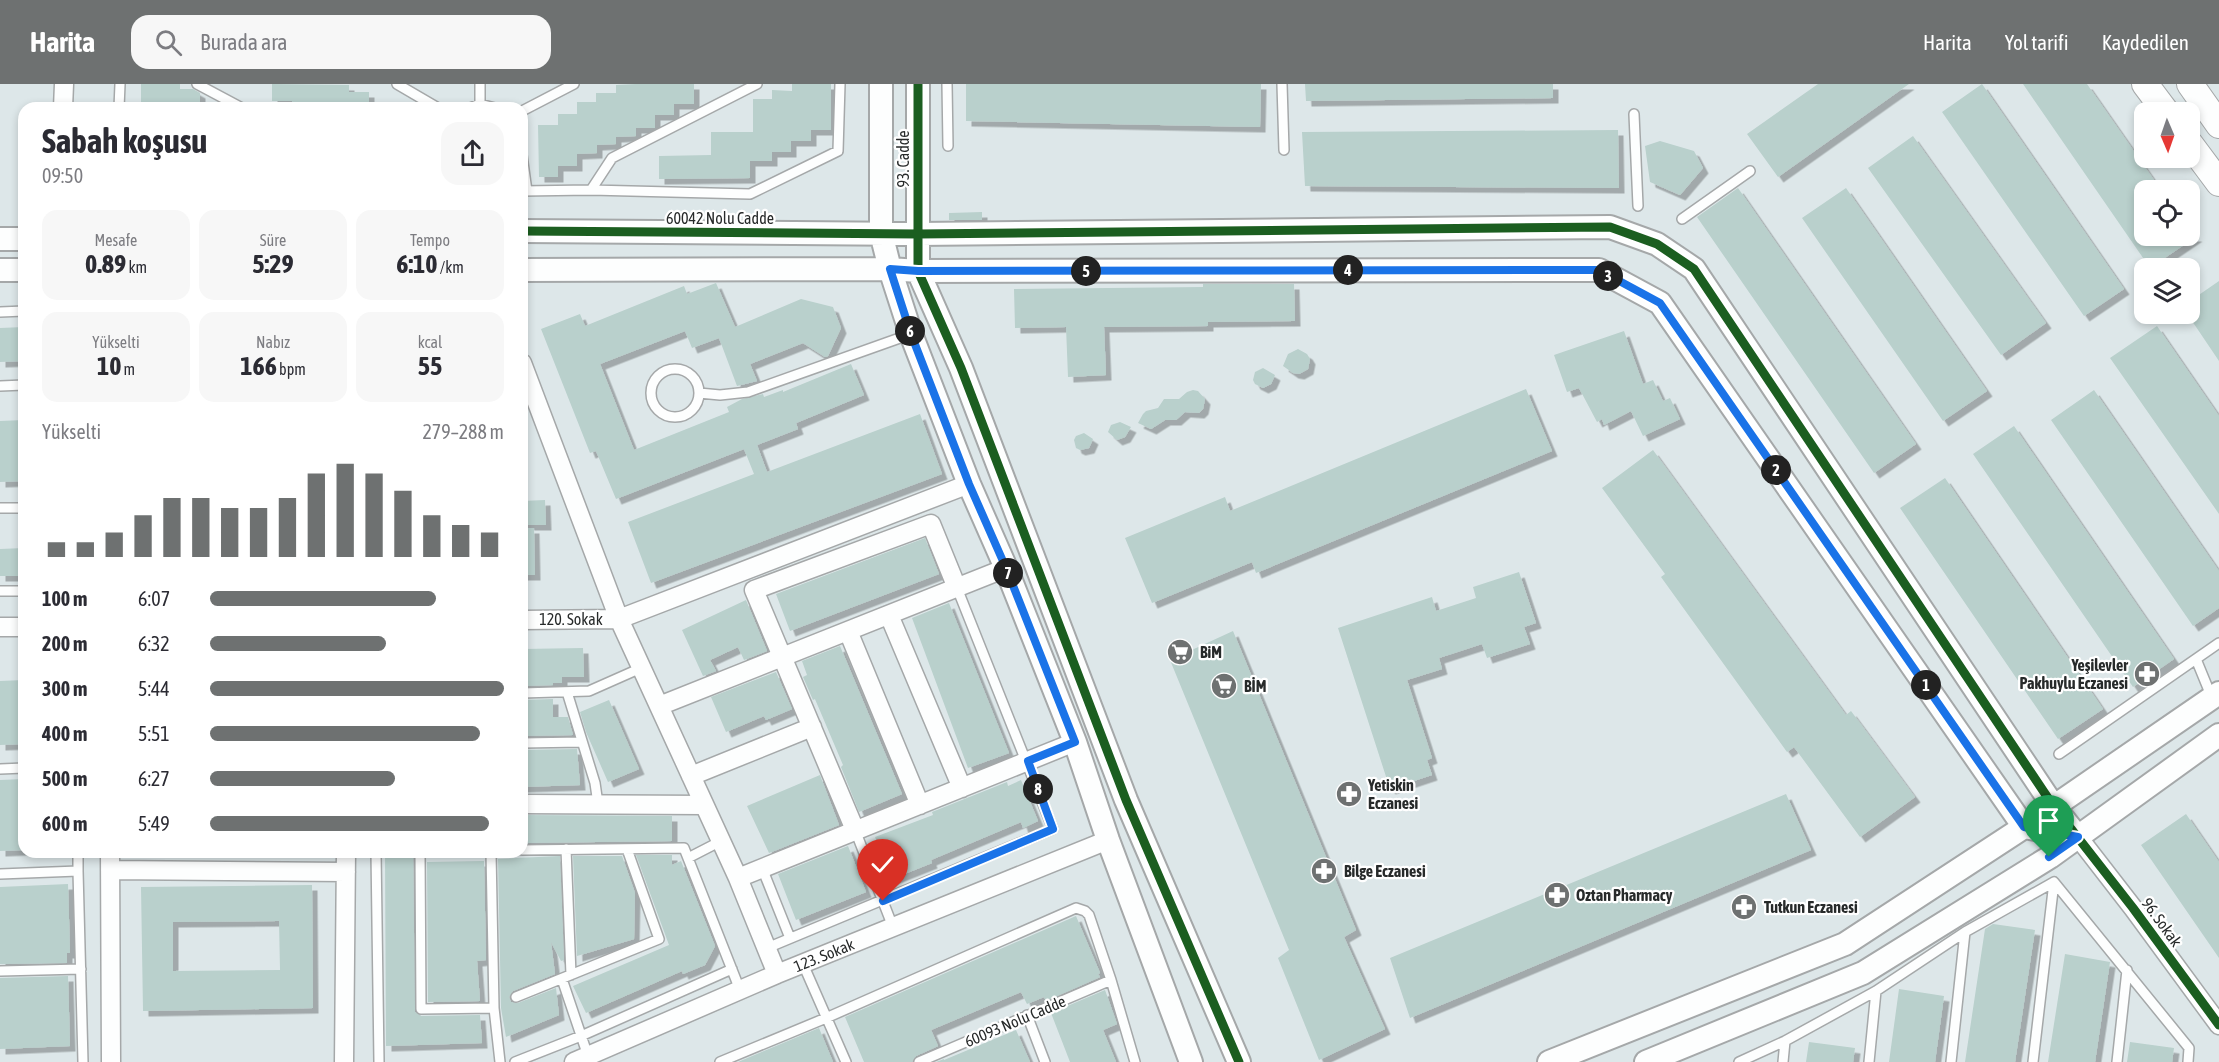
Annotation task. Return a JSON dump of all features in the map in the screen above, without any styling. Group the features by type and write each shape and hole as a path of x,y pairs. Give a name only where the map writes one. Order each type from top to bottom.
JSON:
{"main road":[{"path":"2145,84 2158,102"},
{"path":"2190,84 2219,125"},
{"path":"2200,157 2219,183"}],"street":[{"path":"63,102 64,84"},
{"path":"880,84 881,233 890,269 911,334 969,484 1006,568 1075,742 1108,840 1191,1062"},
{"name":"93. Cadde","path":"918,84 918,271"},
{"name":"60042 Nolu Cadde","path":"528,231 918,234 1610,228 1657,244 1694,269 2054,807 2078,837"},
{"path":"0,238 18,239"},
{"path":"0,270 18,270"},
{"path":"528,270 1599,270 1660,303 2024,827 2078,837"},
{"path":"918,271 961,368 1126,800 1239,1062"},
{"path":"528,379 619,619 738,878 777,974"},
{"path":"619,619 969,484"},
{"path":"855,830 754,590 931,524 957,588"},
{"path":"659,706 1006,568"},
{"path":"889,615 962,788"},
{"name":"120. Sokak","path":"528,620 619,619"},
{"path":"0,627 18,627"},
{"path":"848,631 920,805"},
{"path":"1550,1062 1845,944 2054,807 2215,695"},
{"path":"691,776 812,727"},
{"path":"1646,1062 1863,973 2078,837 2219,735"},
{"path":"738,878 1075,742"},
{"path":"528,804 704,805"},
{"name":"96. Sokak","path":"2078,837 2219,1025"},
{"name":"123. Sokak","path":"581,1059 777,974 1108,840"},
{"path":"344,1062 346,858"},
{"path":"111,1062 110,861 346,872"}],"lane":[{"path":"119,102 120,84"},
{"path":"196,84 230,102"},
{"path":"398,84 428,102"},
{"path":"480,84 480,102"},
{"path":"528,108 574,84"},
{"path":"591,190 612,158 757,84"},
{"path":"528,191 591,190 750,194 838,151 840,84"},
{"path":"947,84 948,146"},
{"path":"1282,84 1284,150"},
{"path":"1634,114 1638,206"},
{"path":"1682,219 1750,171"},
{"path":"0,312 18,311"},
{"path":"699,393 720,395 748,392 911,334"},
{"path":"677,369 684,371 695,380 699,393 692,411 675,417 662,413 653,403 651,389 663,372 677,369"},
{"path":"0,386 18,386"},
{"path":"0,508 18,508"},
{"path":"766,948 1053,829 1028,761 957,588"},
{"path":"0,591 18,591"},
{"path":"2059,753 2219,643"},
{"path":"2196,659 2215,695"},
{"path":"528,693 589,692 642,668"},
{"path":"567,692 595,783 598,804"},
{"path":"528,743 582,742"},
{"path":"0,769 18,768"},
{"path":"855,830 893,927"},
{"path":"688,858 721,841"},
{"path":"528,850 684,848 740,990"},
{"path":"566,849 567,977 581,1036 581,1059"},
{"path":"516,997 659,939 627,849"},
{"path":"78,858 83,1062"},
{"path":"376,858 379,1062"},
{"path":"420,858 421,1009 494,1008"},
{"path":"491,858 494,1008 500,1062"},
{"path":"762,868 790,938"},
{"path":"0,874 78,871"},
{"path":"1739,1062 1785,1041 1876,991 1965,932 2054,882"},
{"path":"2054,882 2189,1048 2188,1062"},
{"path":"2033,1062 2054,882"},
{"path":"720,1062 1076,908 1089,915 1111,980 1134,1062"},
{"path":"1951,1062 1965,932"},
{"path":"803,964 846,1062"},
{"path":"0,971 81,969"},
{"path":"514,1062 581,1036 732,969"},
{"path":"2117,1062 2127,970"},
{"name":"60093 Nolu Cadde","path":"919,1062 1111,980"},
{"path":"1869,1062 1876,991"},
{"path":"1027,1016 1045,1062"},
{"path":"1783,1062 1785,1041"}],"shaded area":[{"path":"0,84 2219,84 2219,1062 0,1062"}],"building":[{"path":"141,84 180,84 180,89 193,89 200,93 200,102 141,102"},
{"path":"272,84 349,85 349,92 369,92 369,102 272,101"},
{"path":"694,84 694,104 674,104 674,115 655,115 655,128 636,128 636,136 616,137 616,144 597,145 597,153 577,154 577,166 558,166 558,177 539,177 538,125 558,125 558,114 577,114 577,102 596,102 596,93 616,93 616,85"},
{"path":"792,84 831,84 831,130 811,130 811,141 791,141 791,152 772,152 772,161 750,161 750,178 659,179 659,156 711,155 711,132 753,132 753,99 772,99 772,90 792,91"},
{"path":"966,84 1261,84 1260,127 966,121"},
{"path":"1305,84 1553,84 1553,98 1306,101"},
{"path":"1818,84 1909,84 1778,177 1747,134"},
{"path":"1982,84 2124,289 2084,316 1942,112"},
{"path":"2023,84 2087,84 2134,151 2134,168 2146,168 2154,180 2134,180 2134,245"},
{"path":"1618,130 1619,188 1305,186 1302,132"},
{"path":"1913,136 2046,323 2001,355 1868,168"},
{"path":"1660,141 1694,151 1703,168 1680,195 1650,182 1645,146"},
{"path":"1738,188 1916,444 1874,473 1697,217"},
{"path":"1846,188 1987,391 1943,421 1802,218"},
{"path":"982,212 982,220 949,220 949,213"},
{"path":"2135,246 2182,246 2165,258 2143,258"},
{"path":"2219,281 2219,361 2194,324 2200,324 2200,294"},
{"path":"716,283 735,327 801,299 833,307 841,328 828,356 825,357 803,343 750,364 757,381 737,386 719,338 692,348 685,331 600,364 634,450 729,412 727,407 742,399 763,394 764,397 783,390 783,392 851,364 864,395 796,423 798,429 757,445 767,472 920,414 942,474 651,583 628,522 754,474 744,449 616,499 596,451 590,453 541,329 580,314 585,326 684,286 687,294"},
{"path":"1203,284 1294,284 1295,321 1208,322 1208,326 1104,327 1106,375 1068,377 1066,327 1015,328 1014,289 1203,287"},
{"path":"2157,326 2219,416 2219,514 2110,358"},
{"path":"18,327 18,361 0,362 0,328"},
{"path":"1624,331 1643,384 1653,380 1663,401 1670,398 1680,419 1643,436 1631,411 1604,425 1602,419 1597,422 1579,388 1567,392 1554,355"},
{"path":"1298,349 1307,354 1310,359 1308,369 1299,374 1283,366 1288,354"},
{"path":"1263,368 1275,375 1271,384 1263,388 1255,384 1253,380 1255,372"},
{"path":"1526,389 1552,451 1256,573 1252,562 1152,603 1125,538 1225,497 1230,511"},
{"path":"1193,390 1198,391 1205,399 1203,409 1199,413 1185,412 1176,420 1165,420 1151,429 1138,423 1146,411 1158,408 1164,399 1179,399"},
{"path":"2094,390 2219,571 2219,608 2193,626 2051,420"},
{"path":"18,420 18,481 0,482 0,421"},
{"path":"1120,422 1131,427 1125,437 1117,440 1108,432 1111,425"},
{"path":"2014,426 2174,659 2133,687 1973,454"},
{"path":"1084,433 1093,439 1089,448 1080,450 1076,448 1074,440 1076,436"},
{"path":"1653,450 1846,715 1851,711 1915,797 1860,837 1794,747 1787,752 1661,577 1665,574 1602,488"},
{"path":"1945,478 2103,709 2058,739 1900,508"},
{"path":"545,500 546,525 528,525 528,501"},
{"path":"528,528 534,528 535,575 528,575"},
{"path":"925,538 939,574 790,631 776,594"},
{"path":"18,548 18,576 0,576 0,549"},
{"path":"1519,572 1536,623 1524,627 1530,644 1487,658 1482,644 1439,658 1442,669 1407,680 1432,758 1427,760 1432,775 1390,789 1338,628 1432,597 1436,611 1476,598 1473,587"},
{"path":"746,600 767,651 744,660 738,647 710,660 716,671 703,676 682,630"},
{"path":"949,603 1009,753 968,768 912,618"},
{"path":"1233,631 1356,930 1344,937 1385,1029 1319,1060 1278,958 1289,950 1170,660"},
{"path":"840,646 902,794 859,812 841,767 843,765 815,699 813,700 803,677 807,675 802,661"},
{"path":"583,648 584,677 562,677 562,683 528,686 528,649"},
{"path":"776,672 792,709 766,720 764,716 726,732 711,697"},
{"path":"18,680 18,744 0,745 0,681"},
{"path":"553,699 553,717 568,717 573,735 528,736 528,700"},
{"path":"609,700 639,769 608,782 586,732 580,712"},
{"path":"577,749 580,785 528,787 528,750"},
{"path":"820,775 839,825 769,853 747,806"},
{"path":"18,779 18,850 0,851 0,780"},
{"path":"1021,780 1038,821 1023,828 1021,822 892,879 875,837 933,815 932,812 1007,782 1008,786"},
{"path":"1786,794 1811,850 1410,1018 1390,958"},
{"path":"2186,814 2219,862 2219,958 2141,845"},
{"path":"528,815 672,816 672,841 528,843"},
{"path":"848,846 866,892 796,920 778,874"},
{"path":"636,855 672,855 672,865 681,861 715,946 705,965 683,974 682,971 586,1013 573,986 669,945"},
{"path":"560,856 564,960 561,961 551,942 555,974 513,991 509,997 511,1002 518,1003 556,988 559,1015 506,1037 501,1008 498,859"},
{"path":"573,856 622,856 635,893 634,939 577,956"},
{"path":"385,858 413,858 415,1012 421,1016 480,1015 482,1043 386,1046"},
{"path":"484,861 486,960 477,961 480,1001 428,1002 427,862"},
{"path":"68,884 70,953 67,953 67,963 0,964 0,887"},
{"path":"312,885 313,1008 143,1011 141,887","holes":["279,921 280,970 173,971 173,922"]},
{"path":"1076,916 1100,977 1046,1001 1044,997 1027,1004 1021,992 931,1030 938,1046 916,1056 912,1062 864,1062 845,1017"},
{"path":"1993,924 2035,930 2015,1062 1965,1062 1985,929"},
{"path":"2065,954 2110,962 2095,1062 2048,1062"},
{"path":"68,976 70,1046 0,1049 0,978"},
{"path":"1899,989 1944,996 1935,1062 1889,1062"},
{"path":"1105,990 1117,1024 1103,1030 1116,1062 1070,1062 1051,1013"},
{"path":"819,1028 833,1062 738,1062"},
{"path":"1016,1030 1030,1062 936,1062 944,1060"},
{"path":"1809,1042 1855,1048 1853,1062 1806,1062"},
{"path":"2130,1042 2174,1048 2172,1062 2127,1062"}],"cycle path":[{"path":"918,84 918,271 961,368 1126,800 1239,1062"},
{"path":"528,231 918,234 1610,227 1657,244 1694,269 2054,807 2133,908 2219,1025"}],"place":[{"name":"BiM","path":"1180,652"},
{"name":"Yeşilevler Pakhuylu Eczanesi","path":"2147,674"},
{"name":"BİM","path":"1224,686"},
{"name":"Yetiskin Eczanesi","path":"1349,794"},
{"name":"Bilge Eczanesi","path":"1324,871"},
{"name":"Oztan Pharmacy","path":"1557,895"},
{"name":"Tutkun Eczanesi","path":"1744,907"}],"route":[{"path":"883,901 1053,829 1028,761 1075,742 1006,568 969,484 911,334 890,269 918,271 1599,270 1660,303 2024,827 2078,837 2049,857"}]}
